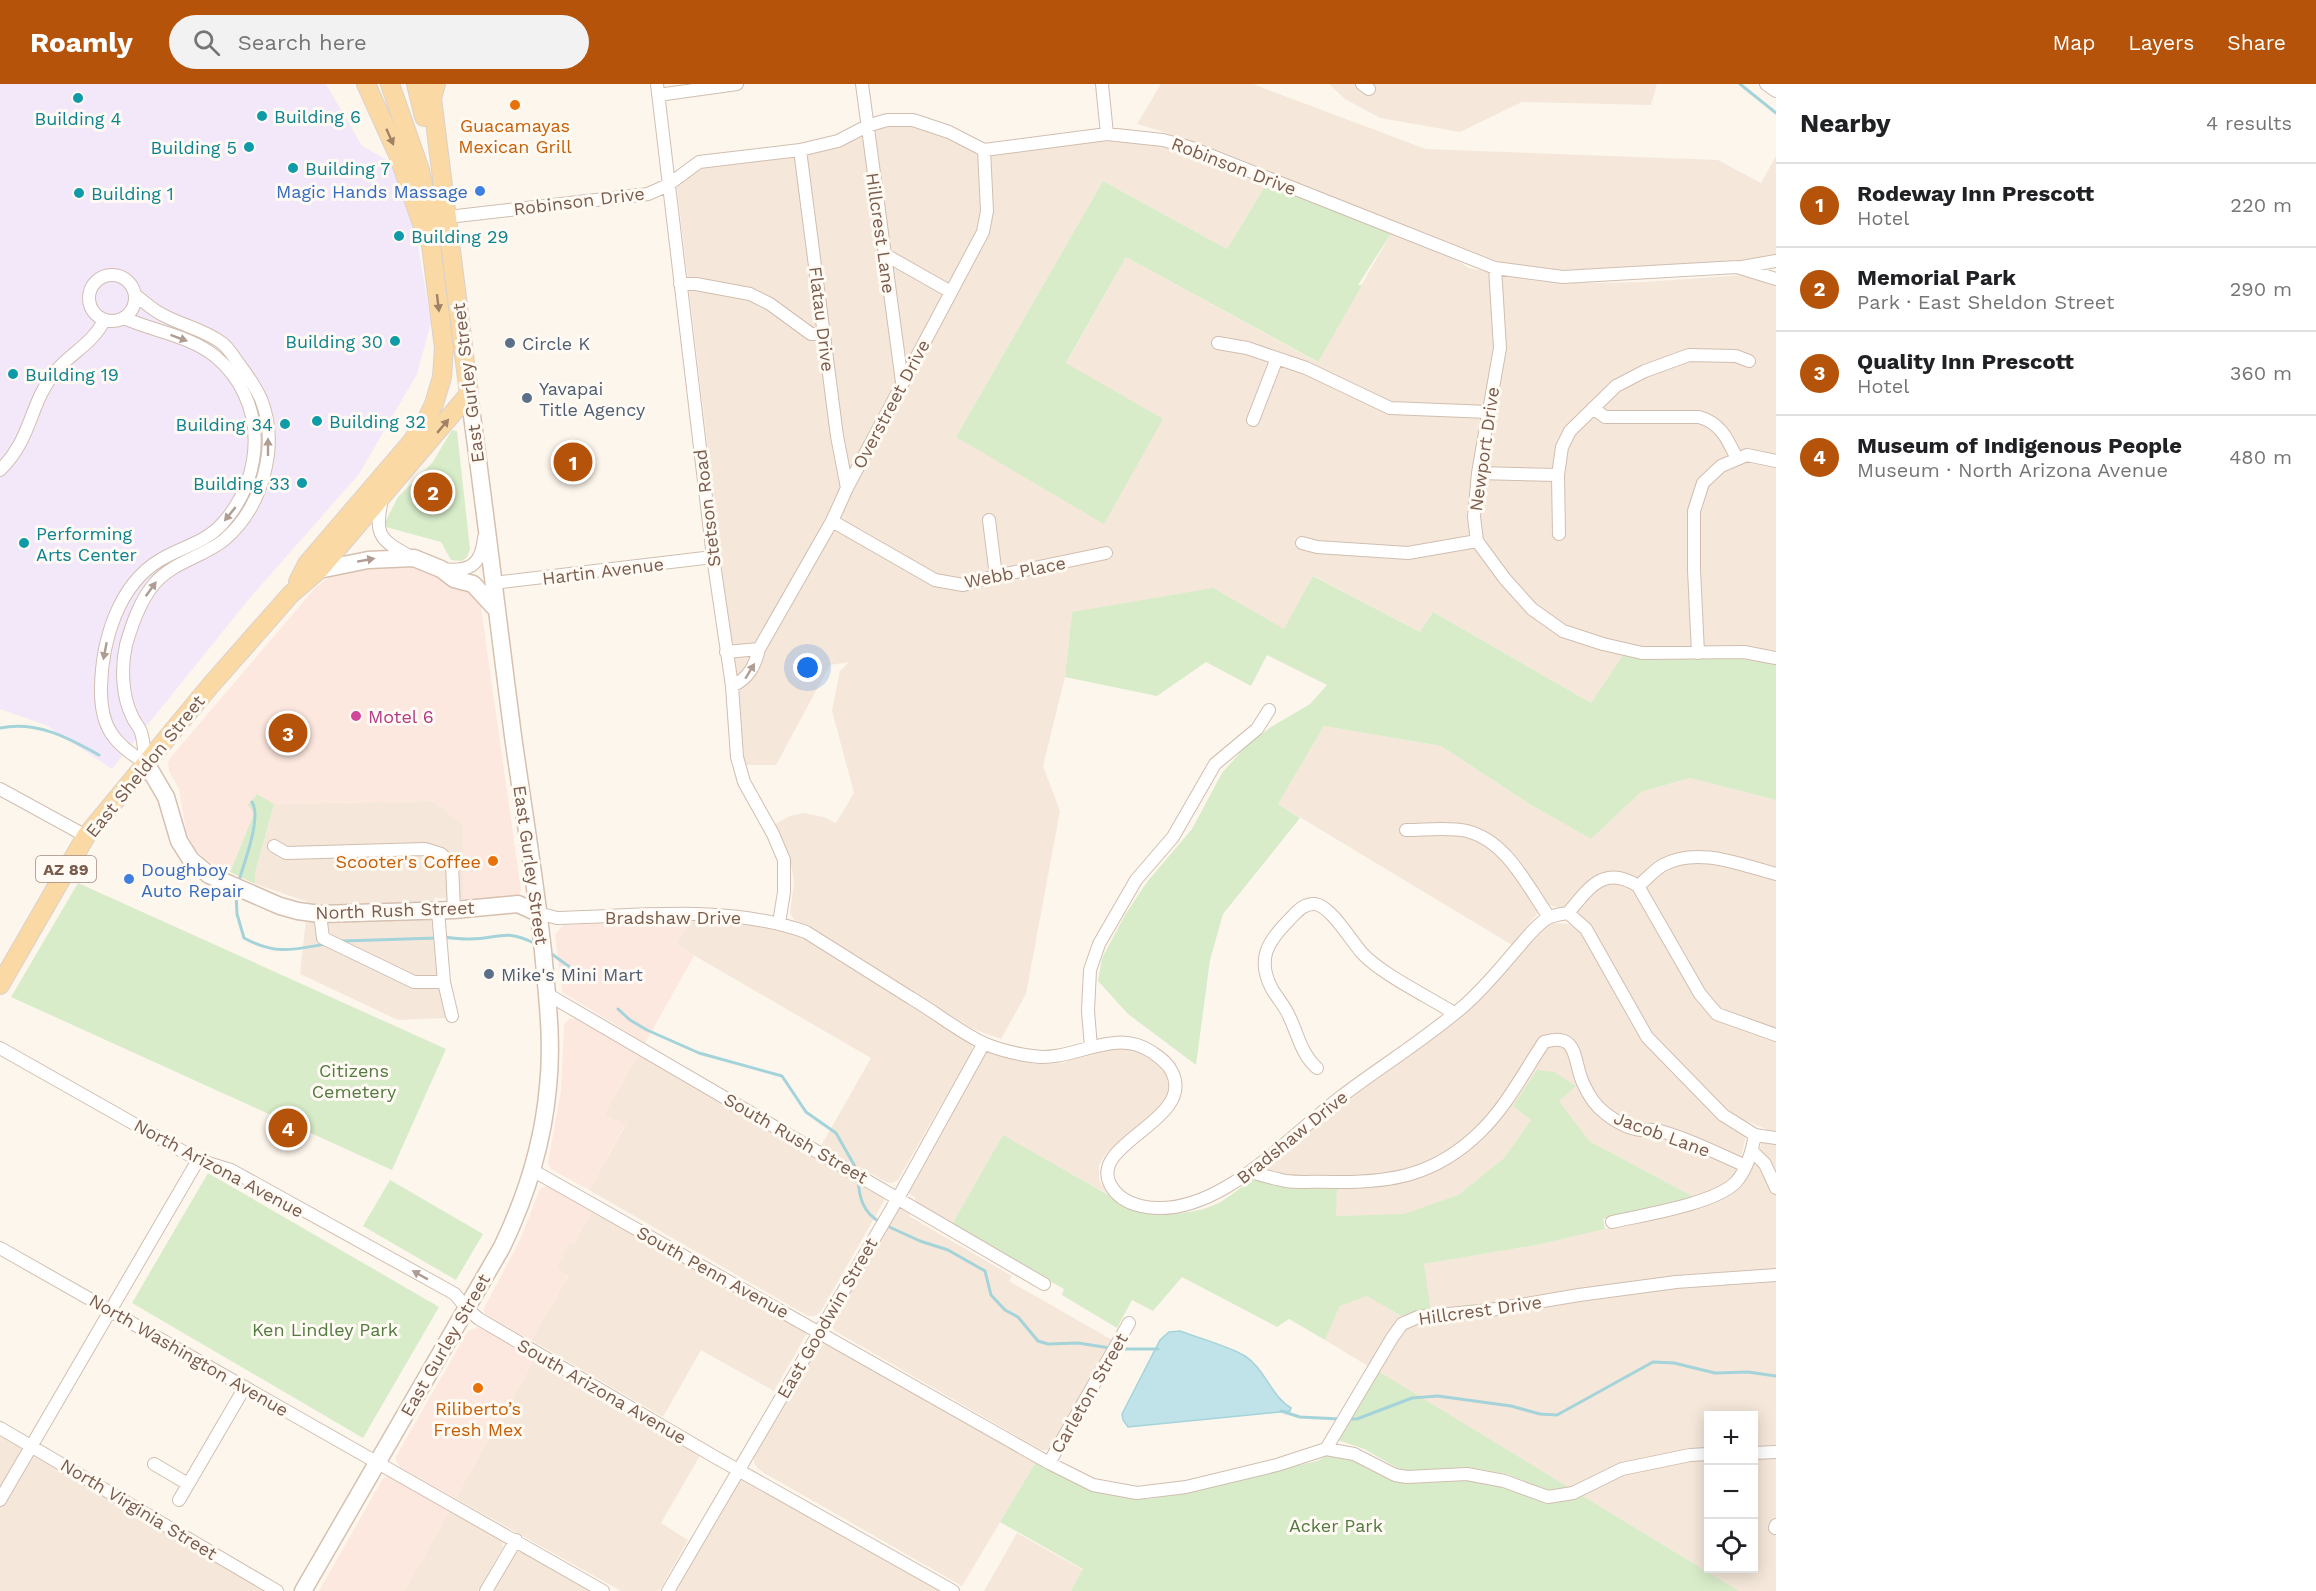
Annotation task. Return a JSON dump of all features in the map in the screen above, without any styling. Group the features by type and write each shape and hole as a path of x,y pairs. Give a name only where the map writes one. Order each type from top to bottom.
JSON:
{"main road":[{"name":"AZ 89","path":"366,84 399,157 431,245"},
{"path":"390,84 420,170 430,218 431,245"},
{"path":"416,84 422,102 438,221 453,255"},
{"name":"East Gurley Street","path":"303,1591 505,1240 522,1202 532,1170 542,1129 548,1087 550,1045 538,913 484,521 432,89"},
{"name":"East Sheldon Street","path":"291,594 307,564 409,446 424,425 434,404 442,377 444,348 431,245"},
{"name":"East Sheldon Street","path":"0,985 86,836 291,594 319,570 470,394"},
{"path":"319,570 368,560 414,558 441,569 454,579 473,584 496,609"},
{"name":"North Rush Street","path":"146,763 166,797 171,821 179,841 191,860 209,875 280,906 320,914 446,910 518,904 538,913"}],"street":[{"path":"657,90 737,84"},
{"name":"Hillcrest Lane","path":"862,84 902,382"},
{"path":"1102,84 1107,134"},
{"path":"1766,84 1776,91"},
{"name":"Stetson Road","path":"657,90 713,557 732,686 736,757 744,782 773,834 784,860 784,892 779,923"},
{"name":"Robinson Drive","path":"448,217 648,194 668,185 699,162 800,150 838,141 867,126 887,120 913,120 949,132 984,150 1107,134 1163,140 1192,148 1495,268 1563,277 1737,267 1776,279"},
{"name":"Flatau Drive","path":"800,150 837,436 847,488"},
{"name":"Overstreet Drive","path":"732,686 744,681 757,660 759,649 832,520 902,382 983,232 987,211 984,150"},
{"path":"884,254 951,292"},
{"path":"1737,267 1776,261"},
{"name":"Newport Drive","path":"1477,541 1474,517 1478,473 1500,348 1495,268"},
{"path":"135,295 133,308 124,318 118,320 104,320 98,316 90,303 91,288 95,282 109,274 116,274 129,282 135,295 163,316 200,330 224,344 252,381 262,401 268,424 268,460 260,488 247,513 225,539 203,554 175,567 155,582 141,603 126,646 123,672 125,695 131,716 140,730 146,763"},
{"path":"680,284 696,284 750,294 770,304 811,334 824,334"},
{"path":"124,318 195,344 216,357 235,379 247,401 254,425 255,452 251,477 237,505 221,525 205,538 160,559 144,571 124,597 108,636 101,672 104,718 112,734 126,752 146,763"},
{"path":"0,470 18,450 44,388 56,371 94,336 104,320"},
{"path":"1218,343 1247,348 1306,368 1390,408 1489,412"},
{"path":"1559,534 1558,475 1562,447 1570,431 1616,386 1645,371 1689,355 1736,356 1749,361"},
{"path":"1252,420 1277,358"},
{"path":"1593,408 1605,417 1699,417 1710,420 1725,434 1737,459"},
{"path":"1698,653 1694,512 1703,483 1720,466 1737,459 1747,456 1776,461"},
{"path":"1478,473 1558,475"},
{"path":"382,496 377,520 379,531 392,546 414,558"},
{"name":"Webb Place","path":"832,520 935,580 963,585 996,576 1106,554"},
{"path":"989,520 996,576"},
{"path":"441,569 458,570 471,567 479,558 484,540 484,521"},
{"path":"1302,543 1317,547 1408,553 1477,541 1504,579 1532,609 1563,631 1642,653 1744,652 1776,658"},
{"name":"Hartin Avenue","path":"493,583 713,557"},
{"path":"726,652 759,649"},
{"path":"1091,1047 1088,1011 1090,970 1099,944 1136,880 1173,837 1215,764 1257,729 1269,710"},
{"path":"0,789 86,836"},
{"path":"1406,830 1465,831 1489,839 1501,850 1549,917 1568,913 1590,886 1608,877 1626,878 1638,886 1700,994 1717,1014 1776,1035"},
{"path":"274,846 286,853 425,849 441,854 452,864 446,910 444,982 452,1016"},
{"path":"1638,886 1662,866 1688,857 1711,858 1776,874"},
{"path":"1317,1068 1302,1049 1288,1013 1271,987 1265,971 1265,956 1272,937 1302,906 1315,904 1326,909 1363,954 1378,966 1454,1013"},
{"name":"Bradshaw Drive","path":"538,913 557,918 724,914 779,923 806,932 984,1043 1034,1057 1058,1057 1091,1047 1125,1042 1144,1047 1169,1065 1176,1080 1174,1097 1161,1115 1117,1152 1109,1167 1108,1181 1117,1195 1133,1204 1152,1208 1170,1207 1200,1199 1230,1186 1251,1172 1339,1098 1454,1013 1490,980 1533,930 1549,917"},
{"path":"1568,913 1586,929 1647,1037 1724,1115 1755,1135 1776,1138"},
{"path":"320,914 323,938 414,982 444,982"},
{"name":"South Rush Street","path":"547,994 1044,1284"},
{"name":"Jacob Lane","path":"1251,1172 1287,1181 1371,1183 1410,1176 1460,1150 1482,1131 1501,1107 1544,1042 1556,1038 1568,1042 1575,1053 1583,1082 1603,1112 1621,1124 1640,1130 1658,1130 1746,1166"},
{"name":"East Goodwin Street","path":"668,1591 898,1197 984,1043"},
{"name":"North Arizona Avenue","path":"0,1048 198,1160 231,1170 455,1294 467,1309"},
{"path":"1612,1222 1691,1203 1720,1193 1736,1182 1746,1166 1755,1135"},
{"path":"1752,1151 1765,1164 1776,1188"},
{"path":"0,1500 198,1160"},
{"name":"South Penn Avenue","path":"532,1170 1049,1463"},
{"name":"North Washington Avenue","path":"0,1248 603,1591"},
{"name":"Hillcrest Drive","path":"1326,1449 1392,1338 1402,1324 1418,1317 1490,1310 1676,1282 1776,1275"},
{"name":"South Arizona Avenue","path":"467,1309 479,1319 953,1591"},
{"name":"Carleton Street","path":"1049,1463 1129,1323"},
{"path":"178,1500 244,1387"},
{"name":"North Virginia Street","path":"0,1428 277,1591"},
{"path":"1049,1463 1093,1485 1137,1493 1186,1487 1276,1465 1326,1449 1354,1454 1395,1474 1407,1477 1467,1474 1504,1481 1548,1497 1573,1493 1622,1469 1704,1454"},
{"path":"1758,1453 1776,1452"},
{"path":"154,1464 188,1484"},
{"path":"486,1591 516,1540"}],"shaded area":[{"path":"0,84 326,84 362,146 399,167 412,210 431,323 417,374 359,474 249,599 112,769 46,725 0,709"},
{"path":"1161,84 1253,84 1426,149 1718,160 1761,183 1776,156 1776,257 1719,266 1576,272 1540,271 1500,262 1164,132 1137,124"},
{"path":"1329,84 1657,84 1651,105 1522,102 1460,132 1380,118 1345,99"},
{"path":"898,120 936,130 953,142 972,150 1145,136 1267,183 1227,249 1103,181 956,437 1066,364 1126,257 1317,362 1392,232 1443,252 1469,268 1536,281 1643,282 1745,275 1776,284 1776,664 1726,657 1655,660 1623,655 1591,703 1433,612 1420,632 1314,576 1284,630 1072,612 1065,677 1043,766 1060,811 1026,994 1001,1039 971,1028 808,926 794,920 790,913 794,882 791,864 785,844 775,824 790,816 803,813 824,817 836,823 854,793 832,711 840,671 849,662 830,665 776,765 745,765 677,188 679,181 692,171 710,164 814,152"},
{"path":"401,561 459,583 480,600 521,890 519,895 463,899 463,823 431,801 274,804 257,794 254,812 230,872 205,860 194,848 186,831 179,789 169,771 170,758 315,588 335,573"},
{"path":"1324,726 1441,746 1531,805 1591,839 1641,792 1690,778 1776,800 1776,1177 1759,1151 1766,1129 1741,1119 1722,1105 1651,1031 1594,932 1564,909 1545,904 1512,945 1278,804"},
{"path":"431,801 463,823 463,899 434,898 448,1018 398,1020 300,974 308,902 255,884 255,873 274,804"},
{"path":"691,918 762,924 806,937 969,1039 972,1051 898,1180 892,1183 886,1182 821,1146 871,1058 676,945"},
{"path":"691,918 676,945 694,956 645,1043 562,992 555,935 563,925"},
{"path":"1554,923 1569,924 1582,933 1644,1041 1746,1135 1739,1167 1729,1182 1696,1198 1589,1141 1558,1101 1576,1086 1531,1120 1504,1158 1458,1195 1404,1215 1335,1216 1337,1186 1252,1179 1342,1101 1442,1027 1539,930"},
{"path":"576,1018 639,1053 604,1114 625,1125 589,1190 551,1169 548,1163 561,1090 564,1024 569,1019"},
{"path":"1126,1046 1144,1051 1163,1067 1169,1079 1168,1092 1160,1107 1107,1152 1099,1165 1099,1180 1108,1194 1003,1136 951,1226 918,1205 907,1191 983,1054 993,1050 1034,1064 1063,1063 1106,1047"},
{"path":"639,1053 884,1195 884,1201 821,1311 815,1316 808,1316 589,1190 625,1126 604,1114"},
{"path":"1753,1159 1764,1169 1776,1195 1776,1591 1739,1591 1709,1573 1758,1573 1758,1411 1704,1411 1704,1570 1325,1340 1340,1306 1367,1295 1400,1316 1424,1264 1537,1245 1708,1204 1734,1192 1744,1184"},
{"path":"552,1187 593,1210 573,1245 570,1244 556,1268 568,1275 531,1340 486,1315 483,1310 519,1242 540,1189"},
{"path":"903,1205 913,1210 909,1216 1012,1276 1009,1281 1114,1341 1054,1446 1048,1450 1041,1450 835,1331 831,1326 832,1319 897,1207"},
{"path":"593,1210 803,1329 806,1335 774,1391 701,1350 663,1417 531,1340 568,1276 555,1268 570,1243 573,1245"},
{"path":"478,1327 535,1358 455,1498 400,1467 395,1458 468,1331"},
{"path":"821,1343 827,1343 1036,1462 962,1586 759,1470 754,1463 754,1457 816,1347"},
{"path":"535,1358 701,1454 661,1523 688,1540 659,1591 621,1591 455,1498"},
{"path":"0,1432 276,1591 0,1591"},
{"path":"386,1476 392,1476 450,1510 404,1591 319,1591 382,1480"},
{"path":"742,1479 945,1591 673,1591 737,1483"},
{"path":"450,1510 498,1537 503,1547 478,1591 404,1591"},
{"path":"1017,1533 1083,1570 1071,1591 984,1591"},
{"path":"517,1552 523,1552 593,1591 492,1591"}],"green space":[{"path":"1103,181 1227,249 1267,183 1392,232 1358,285 1362,285 1318,362 1126,257 1066,363 1163,419 1104,524 956,437"},
{"path":"452,430 457,431 470,549 467,557 462,561 451,560 441,542 386,527 385,522 398,497 432,463"},
{"path":"1313,576 1420,632 1433,612 1591,703 1623,655 1655,660 1726,657 1776,664 1776,800 1690,778 1641,792 1591,839 1531,805 1441,746 1324,726 1278,804 1300,818 1223,914 1210,960 1196,1065 1128,1014 1098,981 1102,958 1125,915 1147,882 1192,829 1222,773 1246,746 1271,727 1310,704 1327,685 1267,655 1251,686 1206,662 1157,696 1065,677 1072,612 1213,588 1284,629"},
{"path":"257,794 274,804 255,873 255,884 230,872 254,813 248,805"},
{"name":"Citizens Cemetery","path":"78,883 446,1049 392,1170 11,997"},
{"path":"1537,1070 1554,1072 1576,1086 1559,1101 1589,1141 1696,1198 1603,1219 1605,1229 1537,1245 1424,1264 1431,1312 1401,1316 1367,1296 1340,1306 1325,1340 1289,1319 1277,1327 1182,1277 1153,1311 1132,1300 1117,1328 1062,1295 1064,1289 951,1226 1003,1135 1135,1210 1179,1213 1202,1209 1222,1201 1252,1179 1337,1186 1336,1216 1404,1214 1458,1195 1504,1158 1531,1120 1513,1106"},
{"name":"Ken Lindley Park","path":"208,1173 439,1307 363,1438 132,1303"},
{"path":"390,1180 483,1234 456,1280 363,1226"},
{"path":"1376,1370 1570,1488 1547,1490 1506,1474 1468,1467 1414,1474 1399,1469 1364,1449 1338,1440"},
{"name":"Acker Park","path":"1332,1453 1354,1459 1393,1478 1465,1478 1503,1486 1553,1503 1581,1495 1704,1570 1704,1573 1709,1573 1739,1591 1071,1591 1083,1569 1000,1522 1036,1462 1081,1485 1114,1496 1150,1499 1317,1461"}],"water":[{"path":"1180,1331 1239,1353 1252,1361 1278,1397 1291,1408 1290,1411 1128,1427 1122,1414 1160,1340 1169,1332"}],"waterway":[{"path":"1740,84 1776,113"},
{"path":"0,728 27,727 51,732 99,755"},
{"path":"239,881 254,829 255,809 252,802"},
{"path":"236,893 237,914 244,938 265,947 284,950 326,944"},
{"path":"443,937 478,939 508,935 536,944"},
{"path":"342,941 437,938"},
{"path":"549,952 582,976"},
{"path":"618,1009 630,1020 647,1030 699,1053 782,1076 806,1112 836,1133 857,1170"},
{"path":"858,1179 863,1204 880,1222"},
{"path":"885,1225 920,1241 948,1250 985,1271 991,1295 1005,1310 1018,1317 1038,1341 1048,1344 1078,1343 1110,1348"},
{"path":"1120,1349 1158,1349"},
{"path":"1349,1419 1357,1419 1412,1398 1438,1396 1557,1415 1653,1362 1674,1363 1715,1373 1748,1372 1776,1376"},
{"path":"1281,1411 1300,1417 1340,1419"}],"place":[{"name":"Building 4","path":"78,98"},
{"name":"Guacamayas Mexican Grill","path":"515,105"},
{"name":"Building 6","path":"262,116"},
{"name":"Building 5","path":"249,147"},
{"name":"Building 7","path":"293,168"},
{"name":"Magic Hands Massage","path":"480,191"},
{"name":"Building 1","path":"79,193"},
{"name":"Building 29","path":"399,236"},
{"name":"Building 30","path":"395,341"},
{"name":"Circle K","path":"510,343"},
{"name":"Building 19","path":"13,374"},
{"name":"Yavapai Title Agency","path":"527,398"},
{"name":"Building 32","path":"317,421"},
{"name":"Building 34","path":"285,424"},
{"name":"Rodeway Inn Prescott","path":"573,462"},
{"name":"Building 33","path":"302,483"},
{"name":"Memorial Park","path":"433,492"},
{"name":"Performing Arts Center","path":"24,543"},
{"name":"Motel 6","path":"356,716"},
{"name":"Quality Inn Prescott","path":"288,733"},
{"name":"Scooter's Coffee","path":"493,861"},
{"name":"Doughboy Auto Repair","path":"129,879"},
{"name":"Mike's Mini Mart","path":"489,974"},
{"name":"Museum of Indigenous People","path":"288,1128"},
{"name":"Riliberto’s Fresh Mex","path":"478,1388"}]}
